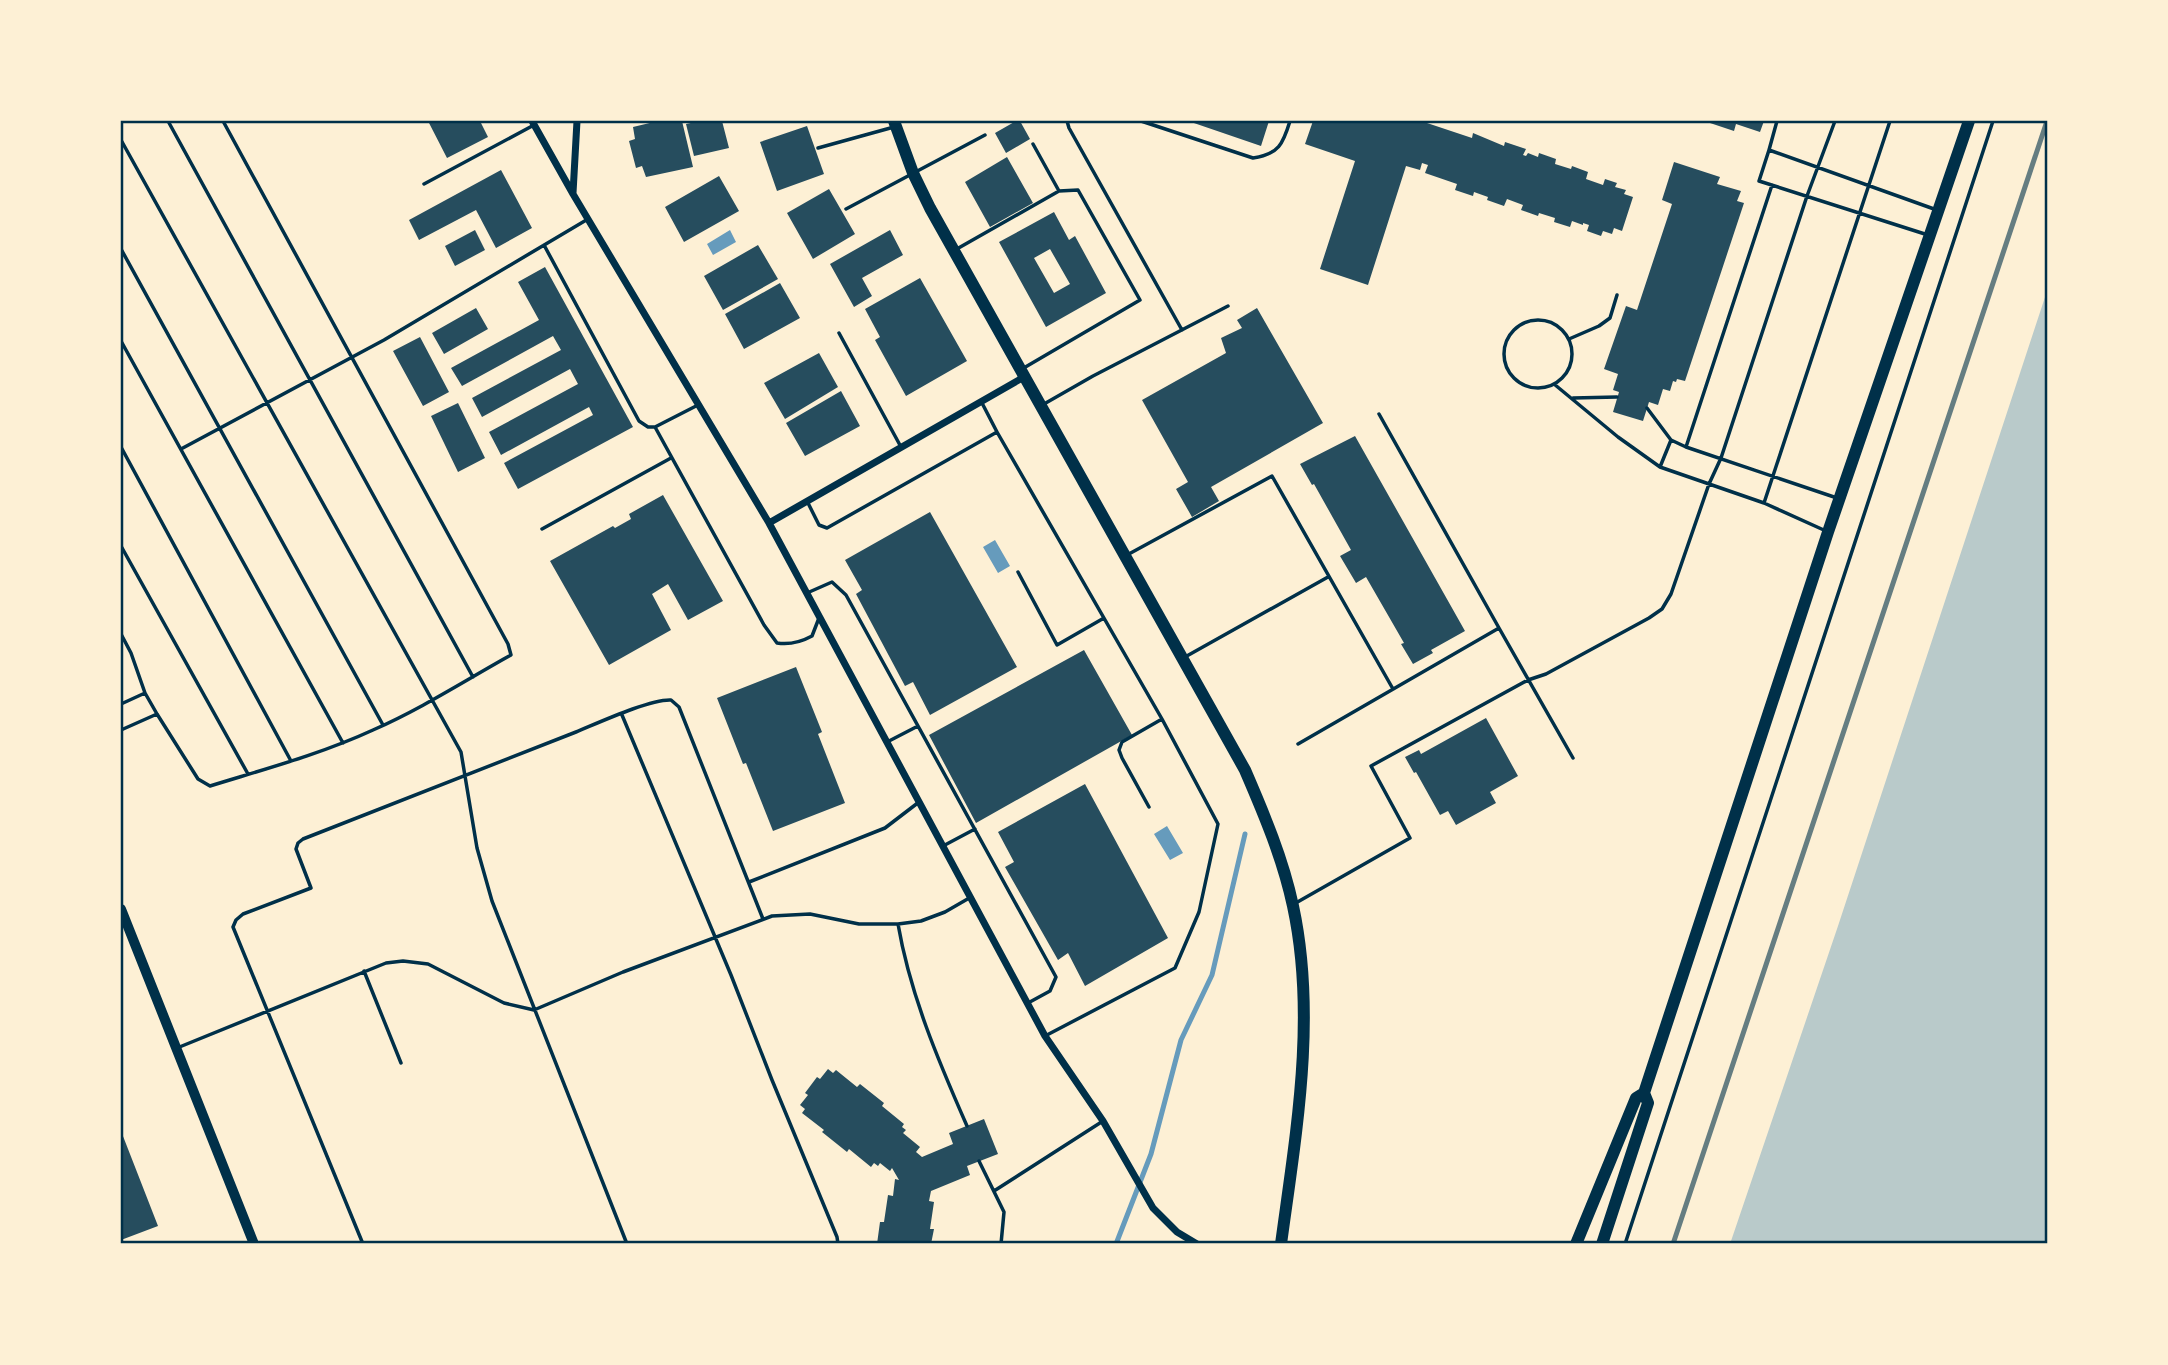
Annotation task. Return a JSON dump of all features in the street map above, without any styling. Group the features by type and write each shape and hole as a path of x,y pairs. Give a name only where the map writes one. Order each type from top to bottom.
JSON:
{"main road":[{"path":"1576,1244 1636,1098 1644,1093 1839,499 1969,121"},
{"path":"895,124 913,173 930,208 1245,770 1278,853 1293,905 1303,982 1302,1093 1281,1244"},
{"path":"1602,1244 1648,1103 1644,1093"}],"street":[{"path":"573,194 577,121"},
{"path":"533,123 769,523 1045,1037 1103,1122 1153,1208 1186,1241 1197,1244"},
{"path":"769,523 981,402 1022,374"},
{"path":"121,909 254,1244"}],"lane":[{"path":"168,121 473,677"},
{"path":"121,634 131,653 145,693 157,714 198,779 210,786 343,743 432,700 511,654 508,644 223,121"},
{"path":"1067,121 1182,330"},
{"path":"1141,121 1253,158 1266,156 1279,147 1290,121"},
{"path":"1777,121 1759,181 1930,236"},
{"path":"1293,905 1410,838 1371,766 1528,680 1546,674 1662,609 1671,594 1709,484 1721,458 1807,196 1835,121"},
{"path":"1764,503 1890,121"},
{"path":"424,184 533,123"},
{"path":"818,148 895,124"},
{"path":"846,209 985,135"},
{"path":"121,140 461,752 477,848 492,901 627,1244"},
{"path":"1033,144 1059,191"},
{"path":"1769,150 1938,211"},
{"path":"1686,447 1772,185"},
{"path":"955,250 1059,191 1078,190 1140,300 1022,374"},
{"path":"181,449 352,357 588,219"},
{"path":"544,245 639,421 648,427 655,427 698,405"},
{"path":"121,248 383,725"},
{"path":"1569,339 1599,326 1610,318 1618,295"},
{"path":"1040,407 1093,376 1228,306"},
{"path":"1530,321 1553,323 1569,339 1571,362 1567,373 1554,384 1538,388 1527,386 1517,381 1505,363 1506,341 1520,325 1530,321"},
{"path":"839,333 901,447"},
{"path":"121,341 343,743"},
{"path":"1554,384 1618,437 1660,467 1764,503 1828,532"},
{"path":"1571,398 1618,397"},
{"path":"981,402 1162,719 1218,824 1199,912 1175,968 1045,1037"},
{"path":"1647,408 1671,440 1839,499"},
{"path":"1378,414 1573,758"},
{"path":"655,427 764,625 778,643 802,641 812,636 819,616"},
{"path":"807,501 819,525 827,528 997,432"},
{"path":"1660,467 1671,440"},
{"path":"121,447 291,761"},
{"path":"541,529 671,458"},
{"path":"1125,556 1272,476 1392,689"},
{"path":"121,546 248,774"},
{"path":"1018,572 1057,645 1104,618"},
{"path":"1183,658 1328,577"},
{"path":"807,593 832,582 846,594 1056,977 1050,991 1027,1003"},
{"path":"1298,744 1499,628"},
{"path":"121,704 145,693"},
{"path":"363,1244 233,927 243,914 311,888 296,849 298,843 622,714 662,699 671,700 679,707 763,919"},
{"path":"121,730 157,714"},
{"path":"622,714 716,936 838,1244"},
{"path":"1149,807 1119,750 1122,742 1162,719"},
{"path":"887,742 918,726"},
{"path":"748,882 885,828 919,802"},
{"path":"943,846 975,829"},
{"path":"176,1049 394,961 420,962 436,967 504,1003 534,1010 623,972 763,919 810,914 859,924 898,924 922,921 971,897"},
{"path":"898,924 905,961 936,1056 967,1126"},
{"path":"364,971 401,1063"},
{"path":"993,1191 1103,1122"},
{"path":"979,1161 1004,1212 1001,1244"}],"path":[{"path":"1625,1244 1993,121"}],"shaded area":[{"path":"2047,291 2047,1244 1730,1244 1838,926"}],"water":[{"path":"730,230 736,242 713,255 707,244"},
{"path":"995,540 1010,566 998,573 983,547"},
{"path":"1167,826 1183,853 1170,860 1154,834"}],"building":[{"path":"428,121 480,121 488,137 447,158"},
{"path":"658,121 682,121 693,167 646,177 642,166 636,168 629,141 635,139 633,127"},
{"path":"722,121 729,148 694,156 686,124"},
{"path":"1020,121 1030,139 1006,153 995,133"},
{"path":"1188,121 1269,121 1261,146"},
{"path":"1313,121 1421,121 1472,138 1473,133 1504,146 1505,142 1526,149 1523,155 1526,156 1528,153 1538,157 1539,153 1556,159 1555,164 1588,172 1586,179 1603,185 1605,179 1617,183 1615,187 1626,190 1624,194 1633,197 1622,231 1614,228 1612,234 1603,231 1601,236 1587,231 1589,225 1572,221 1570,227 1554,222 1555,218 1521,210 1523,205 1507,199 1504,206 1474,192 1473,196 1455,190 1457,184 1425,173 1428,165 1422,163 1420,170 1406,166 1368,285 1320,269 1355,161 1305,144"},
{"path":"1704,121 1764,121 1760,132 1736,124 1734,131"},
{"path":"807,126 824,174 777,191 760,142"},
{"path":"1007,157 1033,203 990,227 965,182"},
{"path":"1674,162 1720,177 1717,184 1741,191 1737,201 1744,203 1685,381 1677,379 1676,382 1673,381 1670,391 1663,389 1658,405 1649,402 1643,421 1613,412 1619,392 1613,390 1618,374 1604,369 1626,306 1637,310 1672,204 1662,200"},
{"path":"501,170 532,228 496,248 476,210 419,240 409,220"},
{"path":"719,176 739,211 684,242 665,207"},
{"path":"829,189 855,234 813,259 787,213"},
{"path":"1054,212 1069,240 1075,236 1106,293 1046,327 999,242","holes":["1050,249 1070,284 1054,293 1034,258"]},
{"path":"475,230 485,250 455,266 445,246"},
{"path":"890,230 903,255 862,278 872,296 854,307 830,264"},
{"path":"758,245 778,279 723,310 704,276"},
{"path":"545,267 633,427 518,489 504,463 593,415 589,407 501,455 489,432 578,384 570,369 482,417 472,398 561,350 553,336 462,386 451,368 539,320 518,282"},
{"path":"920,278 967,361 906,396 875,340 880,337 865,309"},
{"path":"780,283 800,318 744,349 725,314"},
{"path":"476,308 488,329 444,354 432,333"},
{"path":"1257,308 1323,423 1211,487 1219,501 1192,517 1176,489 1188,482 1142,400 1226,353 1221,338 1242,328 1237,320"},
{"path":"420,337 449,392 423,406 393,351"},
{"path":"819,353 838,387 785,419 764,383"},
{"path":"841,391 860,426 805,456 786,423"},
{"path":"458,403 485,458 458,472 431,416"},
{"path":"1355,436 1465,631 1431,650 1433,653 1413,664 1366,577 1356,583 1340,556 1351,550 1300,464"},
{"path":"663,495 723,601 688,620 668,584 652,594 671,630 609,665 550,561 631,519 629,514"},
{"path":"930,512 1017,667 930,715 913,682 905,686 856,594 862,590 845,560"},
{"path":"1084,650 1132,735 976,823 929,735"},
{"path":"796,667 822,732 818,734 845,803 773,831 717,698"},
{"path":"1486,718 1518,776 1490,792 1496,803 1456,825 1448,811 1440,815 1405,757 1419,750 1421,754"},
{"path":"1085,784 1168,938 1085,986 1068,953 1058,960 1005,867 1014,862 998,832"},
{"path":"828,1069 833,1073 836,1070 857,1087 860,1084 884,1103 882,1106 904,1124 902,1127 906,1130 903,1133 920,1147 916,1152 922,1157 953,1144 949,1133 984,1119 998,1154 967,1166 970,1175 931,1191 929,1201 934,1202 930,1229 934,1229 931,1244 877,1244 888,1195 893,1196 895,1179 899,1180 892,1168 890,1171 880,1163 878,1166 874,1163 871,1167 849,1149 847,1152 802,1113 805,1109 800,1105 808,1095 805,1093 817,1077 820,1079"},
{"path":"121,1131 158,1226 121,1240"}],"waterway":[{"path":"1116,1244 1151,1154 1181,1040 1212,975 1245,834"}],"railway":[{"path":"1673,1244 2047,121"}]}
